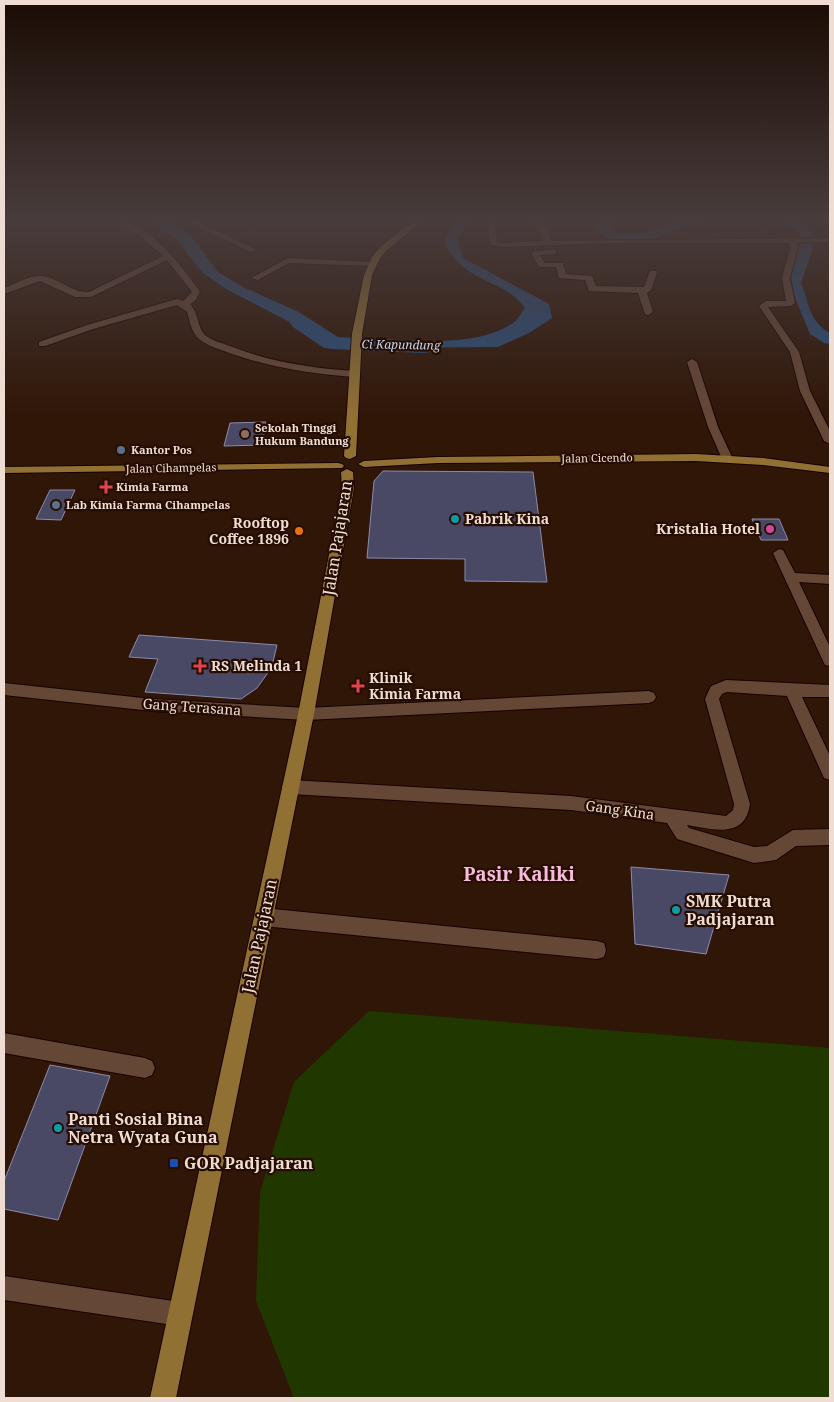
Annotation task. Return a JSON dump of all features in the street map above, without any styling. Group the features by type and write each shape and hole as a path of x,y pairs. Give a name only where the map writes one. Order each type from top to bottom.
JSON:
{"main road":[{"name":"Jalan Pajajaran","path":"162,1398 306,714 348,488 355,354 366,285"},
{"name":"Jalan Cicendo","path":"350,464 726,457 769,460 830,470"},
{"name":"Jalan Cihampelas","path":"5,472 350,464"}],"street":[{"path":"4,292 21,285"},
{"path":"57,285 82,296 108,285"},
{"path":"42,344 168,304 186,304 196,292 191,285"},
{"path":"591,285 592,289 642,290 647,290 648,285"},
{"path":"787,285 791,303 766,304 763,307 792,346 798,360 802,382 808,398 830,441"},
{"path":"642,290 648,312"},
{"path":"186,304 191,310 198,331 203,337 216,344 268,362 310,370 355,374"},
{"path":"692,362 713,427 726,457"},
{"path":"778,553 830,661"},
{"path":"790,577 830,579"},
{"name":"Gang Kina","path":"290,787 571,803 726,823 734,821 741,814 742,804 712,699 716,690 726,686 791,689"},
{"name":"Gang Terasana","path":"4,689 152,705 306,714 649,697"},
{"path":"791,689 804,692 830,690"},
{"path":"791,689 830,773"},
{"path":"673,817 683,834 754,855 770,854 793,838 830,836"},
{"path":"263,917 597,950"},
{"path":"5,1046 145,1068"},
{"path":"4,1288 180,1314"}],"green space":[{"path":"369,1011 830,1048 830,1398 294,1398 256,1301 260,1192 294,1082"}],"water":[{"path":"221,285 240,285 299,312 341,339 340,349 321,342 299,327"},
{"path":"495,285 514,285 549,304 552,318 529,333 498,347 377,348 377,339 447,341 482,336 499,331 513,323 525,308 506,291"},
{"path":"790,285 802,285 817,323 830,333 830,344 824,343 810,334"}],"building":[{"name":"Sekolah Tinggi Hukum Bandung","path":"266,422 262,445 224,446 230,423"},
{"name":"Pabrik Kina","path":"383,471 533,472 547,582 465,581 465,559 367,558 374,481"},
{"name":"Lab Kimia Farma Cihampelas","path":"50,490 75,490 61,520 36,519"},
{"name":"Kristalia Hotel","path":"752,519 779,519 788,540 761,540"},
{"name":"RS Melinda 1","path":"139,635 277,645 272,666 267,674 257,688 241,699 145,692 158,659 129,657"},
{"name":"SMK Putra Padjajaran","path":"631,867 729,875 706,954 635,944"},
{"name":"Panti Sosial Bina Netra Wyata Guna","path":"50,1065 110,1076 58,1220 4,1209 4,1181"}],"waterway":[{"name":"Ci Kapundung","path":"300,323 332,343 423,347"}],"place":[{"name":"Sekolah Tinggi Hukum Bandung","path":"245,434"},
{"name":"Kantor Pos","path":"121,450"},
{"name":"Kimia Farma","path":"106,487"},
{"name":"Lab Kimia Farma Cihampelas","path":"56,505"},
{"name":"Pabrik Kina","path":"455,519"},
{"name":"Kristalia Hotel","path":"770,529"},
{"name":"Rooftop Coffee 1896","path":"299,531"},
{"name":"RS Melinda 1","path":"200,666"},
{"name":"Klinik Kimia Farma","path":"358,686"},
{"name":"SMK Putra Padjajaran","path":"676,910"},
{"name":"Panti Sosial Bina Netra Wyata Guna","path":"58,1128"},
{"name":"GOR Padjajaran","path":"174,1163"}],"district":[{"name":"Pasir Kaliki","path":"519,874"}]}
